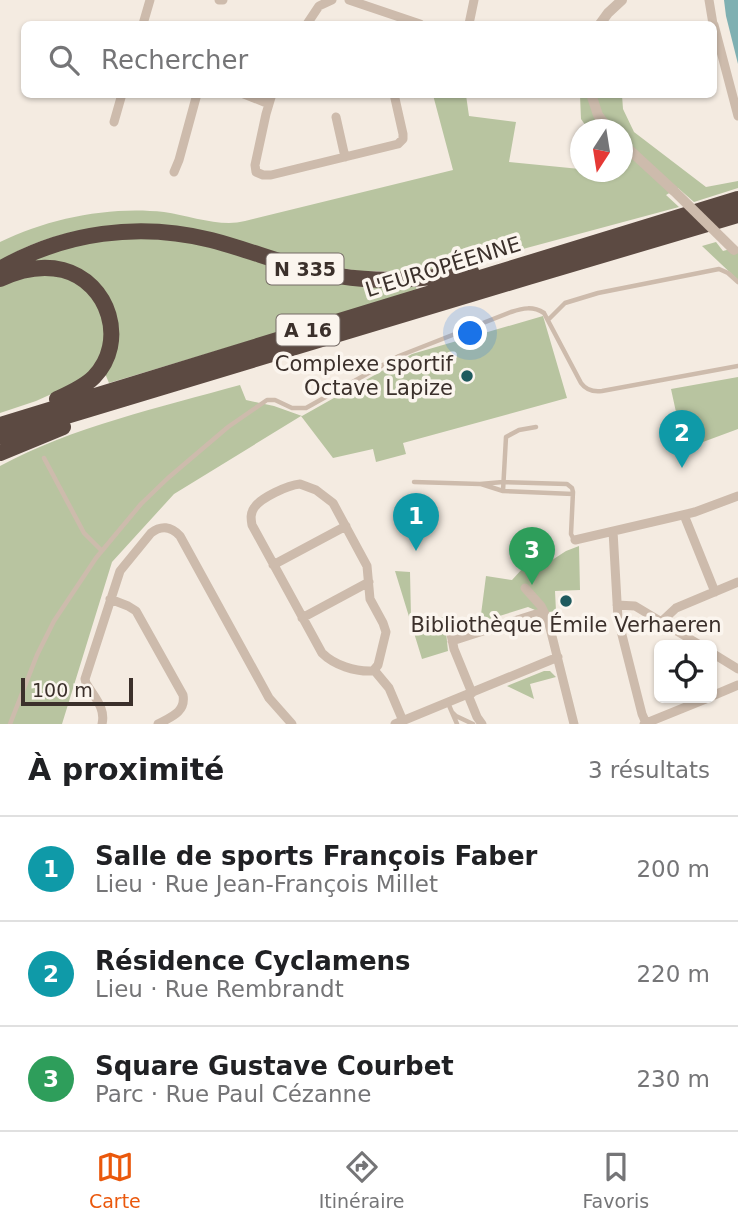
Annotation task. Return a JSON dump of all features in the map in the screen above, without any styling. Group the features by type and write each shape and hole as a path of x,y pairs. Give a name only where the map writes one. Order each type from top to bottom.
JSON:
{"highway":[{"name":"L'EUROPÉENNE","path":"0,425 738,199"},
{"name":"L'EUROPÉENNE","path":"0,436 738,215"},
{"name":"N 335","path":"0,269 36,251 70,240 110,232 151,231 211,240 292,266 337,276 375,280 417,279 474,270 616,236"},
{"path":"0,279 35,269 55,268 73,273 90,284 100,295 109,313 112,331 106,360 91,380 57,399 0,419"},
{"path":"0,453 107,411 411,319 528,276"}],"street":[{"path":"144,21 150,0"},
{"path":"349,0 397,21"},
{"path":"470,21 474,0"},
{"path":"602,21 622,0"},
{"path":"610,21 628,0"},
{"path":"709,0 713,21"},
{"path":"309,21 326,1"},
{"path":"717,39 738,116"},
{"path":"114,121 121,98"},
{"path":"174,172 196,98"},
{"path":"270,99 255,165 258,174 268,176 400,143 404,134 395,98"},
{"path":"592,98 601,119"},
{"path":"599,98 608,119"},
{"path":"336,117 345,157"},
{"path":"633,151 736,252"},
{"path":"303,484 333,503 365,563 370,599 386,632 374,670 363,671 337,664 327,659 319,650 253,528 253,510 259,503 286,487 303,484"},
{"path":"575,540 684,515 738,496"},
{"path":"684,515 715,592"},
{"path":"273,565 346,526"},
{"path":"102,724 103,712 85,679 110,599 124,564 151,533 159,528 169,528 182,539 269,698 292,724"},
{"path":"613,531 620,627 645,724 696,703"},
{"path":"302,618 369,582"},
{"path":"661,622 672,610 738,582"},
{"path":"525,588 547,617 574,724"},
{"path":"110,599 136,611 183,695 184,703 181,709 158,724"},
{"path":"617,605 635,606 692,640"},
{"path":"452,641 536,614 542,613 547,617"},
{"path":"450,629 477,717 482,724"},
{"path":"717,656 738,669"},
{"path":"374,670 389,688 397,723 450,707 470,694 558,657"},
{"path":"717,694 738,685"}],"lane":[{"path":"548,320 565,303 598,293 719,269 738,282"},
{"path":"10,724 37,655 54,621 102,551 168,478 228,427 267,400 275,400 292,408 306,408 399,356 524,308 533,308 544,313 582,383 591,390 602,391 738,366"},
{"path":"503,491 506,437 519,430 536,427"},
{"path":"44,458 84,533 102,551"},
{"path":"414,482 564,484 572,488 570,534 575,540"},
{"path":"480,484 503,491 573,494"},
{"path":"450,707 457,724"},
{"path":"450,707 456,716 473,724"}],"green space":[{"path":"434,98 466,98 469,116 516,122 509,162 570,168 570,182 633,182 633,130 706,187 738,181 738,188 694,202 678,188 666,195 679,207 460,266 407,272 359,271 100,227 48,239 23,248 0,261 0,242 39,226 80,216 143,211 164,212 213,222 245,221 453,170"},
{"path":"580,98 622,98 628,119 581,119"},
{"path":"132,237 199,243 316,280 367,287 416,287 417,291 109,383 104,371 111,357 101,289 20,265 74,244"},
{"path":"716,242 723,251 738,247 738,280 702,246"},
{"path":"57,274 77,281 96,299 107,335 104,352 91,373 36,401 0,413 0,287 15,278"},
{"path":"543,316 567,398 403,443 406,454 376,462 373,449 333,458 301,416 174,494 112,562 62,724 0,724 0,466 87,429 240,385 246,400 302,416 412,354"},
{"path":"738,377 738,429 684,449 671,389"},
{"path":"579,546 580,590 555,591 556,611 542,613 528,607 480,622 486,576 512,580 531,562 546,564"},
{"path":"395,571 410,572 411,617 443,617 442,629 446,632 448,651 422,659"},
{"path":"550,671 556,677 530,684 534,699 507,686"}],"water":[{"path":"724,0 738,0 738,64 726,16"}],"place":[{"name":"Complexe sportif Octave Lapize","path":"467,376"},
{"name":"Résidence Cyclamens","path":"682,468"},
{"name":"Salle de sports François Faber","path":"416,551"},
{"name":"Square Gustave Courbet","path":"532,585"},
{"name":"Bibliothèque Émile Verhaeren","path":"566,601"}]}
